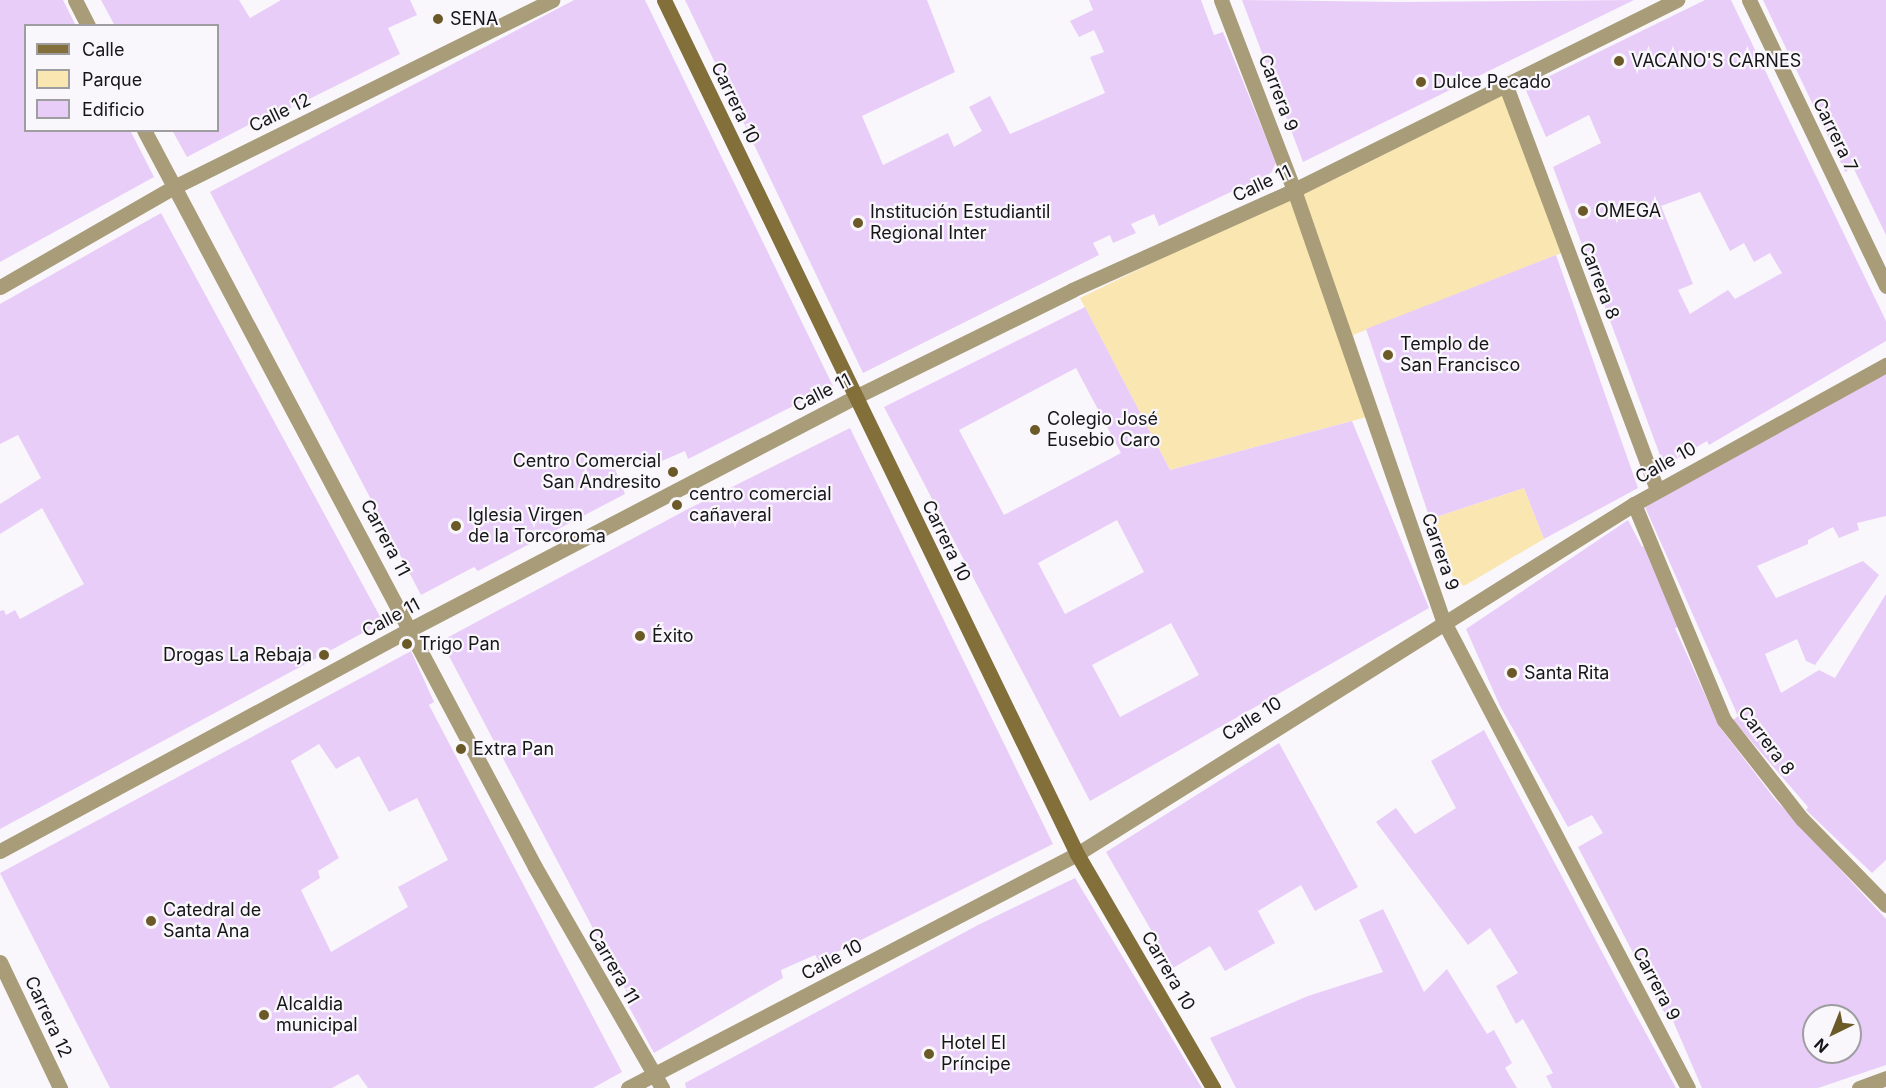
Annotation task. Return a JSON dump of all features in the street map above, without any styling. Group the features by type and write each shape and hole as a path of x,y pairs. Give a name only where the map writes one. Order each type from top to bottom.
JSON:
{"street":[{"path":"75,0 87,24"},
{"name":"Calle 12","path":"0,287 174,187 552,0"},
{"name":"Carrera 10","path":"664,0 1077,854 1213,1088"},
{"name":"Carrera 9","path":"1221,0 1294,190 1443,620 1689,1088"},
{"name":"Calle 11","path":"0,851 410,629 855,398 1072,290 1294,190 1677,0"},
{"name":"Carrera 7","path":"1749,0 1886,286"},
{"name":"Carrera 8","path":"1506,86 1657,490"},
{"name":"Carrera 11","path":"145,132 535,867 657,1081"},
{"name":"Calle 10","path":"628,1088 657,1081 1077,854 1443,620 1657,490 1886,365"},
{"name":"Carrera 8","path":"1634,504 1724,720 1802,819 1886,905"},
{"name":"Carrera 12","path":"0,962 60,1088"},
{"path":"1859,1088 1886,1078"}],"green space":[{"path":"1511,88 1564,252 1353,335 1378,414 1170,470 1080,298"},
{"path":"1524,488 1544,539 1464,586 1452,576 1430,519"}],"building":[{"path":"0,0 63,0 75,24 24,24 24,132 131,132 154,177 0,262"},
{"path":"101,0 239,0 250,18 281,0 410,0 417,15 388,28 400,54 289,109 287,105 187,157 173,132 219,132 219,24 114,24"},
{"path":"574,0 645,0 833,386 688,459 685,451 643,469 639,458 615,469 625,494 478,571 474,567 421,595 210,192"},
{"path":"685,0 927,0 955,72 862,116 883,165 948,133 954,147 982,131 969,107 990,96 1010,134 1105,93 1090,57 1104,52 1094,30 1079,37 1070,21 1093,10 1089,0 1201,0 1214,35 1223,32 1276,163 1271,173 1159,226 1154,214 1131,224 1136,233 1113,243 1110,235 1093,243 1099,255 863,373"},
{"path":"1242,0 1397,2 1634,0 1303,162"},
{"path":"1705,0 1731,0 1886,321 1886,341 1709,445 1707,441 1664,466 1553,167 1601,143 1589,115 1546,137 1525,88","holes":["1700,192 1730,251 1744,243 1754,262 1770,253 1782,273 1735,299 1728,290 1690,314 1678,290 1693,284 1661,206"]},
{"path":"1763,0 1886,0 1886,235 1853,167 1845,172"},
{"path":"161,213 383,622 0,829 0,611 4,610 6,615 15,610 20,619 84,584 42,508 0,534 0,504 41,478 18,435 0,444 0,304"},
{"path":"1556,255 1638,488 1544,539 1524,488 1430,519 1366,329"},
{"name":"Colegio José Eusebio Caro","path":"1085,307 1170,470 1352,421 1429,608 1090,801 884,407","holes":["1076,368 1121,453 1004,515 959,430","1117,520 1144,572 1065,614 1038,563","1171,623 1199,675 1120,717 1092,665"]},
{"path":"1886,373 1886,516 1857,523 1859,530 1839,538 1833,527 1808,540 1808,544 1757,566 1776,598 1863,561 1879,575 1815,665 1806,661 1797,639 1765,654 1781,693 1819,670 1835,678 1886,594 1886,860 1872,873 1806,810 1808,807 1733,720 1738,716 1645,507"},
{"path":"850,428 1053,844 819,961 815,955 781,970 783,978 654,1053 629,1007 633,1004 441,641 686,510"},
{"path":"1628,520 1642,547 1645,545 1678,627 1675,628 1719,726 1774,798 1886,919 1886,1065 1818,1088 1702,1088 1670,1014 1666,1015 1654,996 1659,992 1650,974 1645,976 1578,847 1603,833 1592,815 1568,827 1500,706 1466,629"},
{"path":"411,651 434,702 429,705 622,1072 593,1088 368,1088 358,1074 332,1088 110,1088 0,873","holes":["319,744 336,769 359,756 389,812 417,798 448,860 398,887 408,907 331,952 301,890 320,878 318,871 339,858 291,761"]},
{"path":"1484,730 1676,1088 1552,1088 1546,1076 1553,1073 1523,1019 1516,1024 1496,986 1518,973 1490,928 1468,945 1376,822 1396,808 1415,834 1456,808 1431,761"},
{"path":"1279,743 1358,887 1315,911 1301,885 1258,911 1275,943 1225,971 1210,946 1173,968 1106,852"},
{"path":"1075,878 1202,1088 686,1088 685,1083 978,925"},
{"path":"1383,909 1424,992 1447,969 1487,1034 1494,1030 1512,1063 1505,1068 1517,1088 1236,1088 1210,1038 1308,996 1383,972 1359,920"}],"place":[{"name":"SENA","path":"438,19"},
{"name":"VACANO'S CARNES","path":"1619,61"},
{"name":"Dulce Pecado","path":"1421,82"},
{"name":"OMEGA","path":"1583,211"},
{"name":"Institución Estudiantil Regional Inter","path":"858,223"},
{"name":"Templo de San Francisco","path":"1388,355"},
{"name":"Colegio José Eusebio Caro","path":"1035,430"},
{"name":"Centro Comercial San Andresito","path":"673,472"},
{"name":"centro comercial cañaveral","path":"677,505"},
{"name":"Iglesia Virgen de la Torcoroma","path":"456,526"},
{"name":"Éxito","path":"640,636"},
{"name":"Trigo Pan","path":"407,644"},
{"name":"Drogas La Rebaja","path":"324,655"},
{"name":"Santa Rita","path":"1512,673"},
{"name":"Extra Pan","path":"461,749"},
{"name":"Catedral de Santa Ana","path":"151,921"},
{"name":"Alcaldia municipal","path":"264,1015"},
{"name":"Hotel El Príncipe","path":"929,1054"}]}
